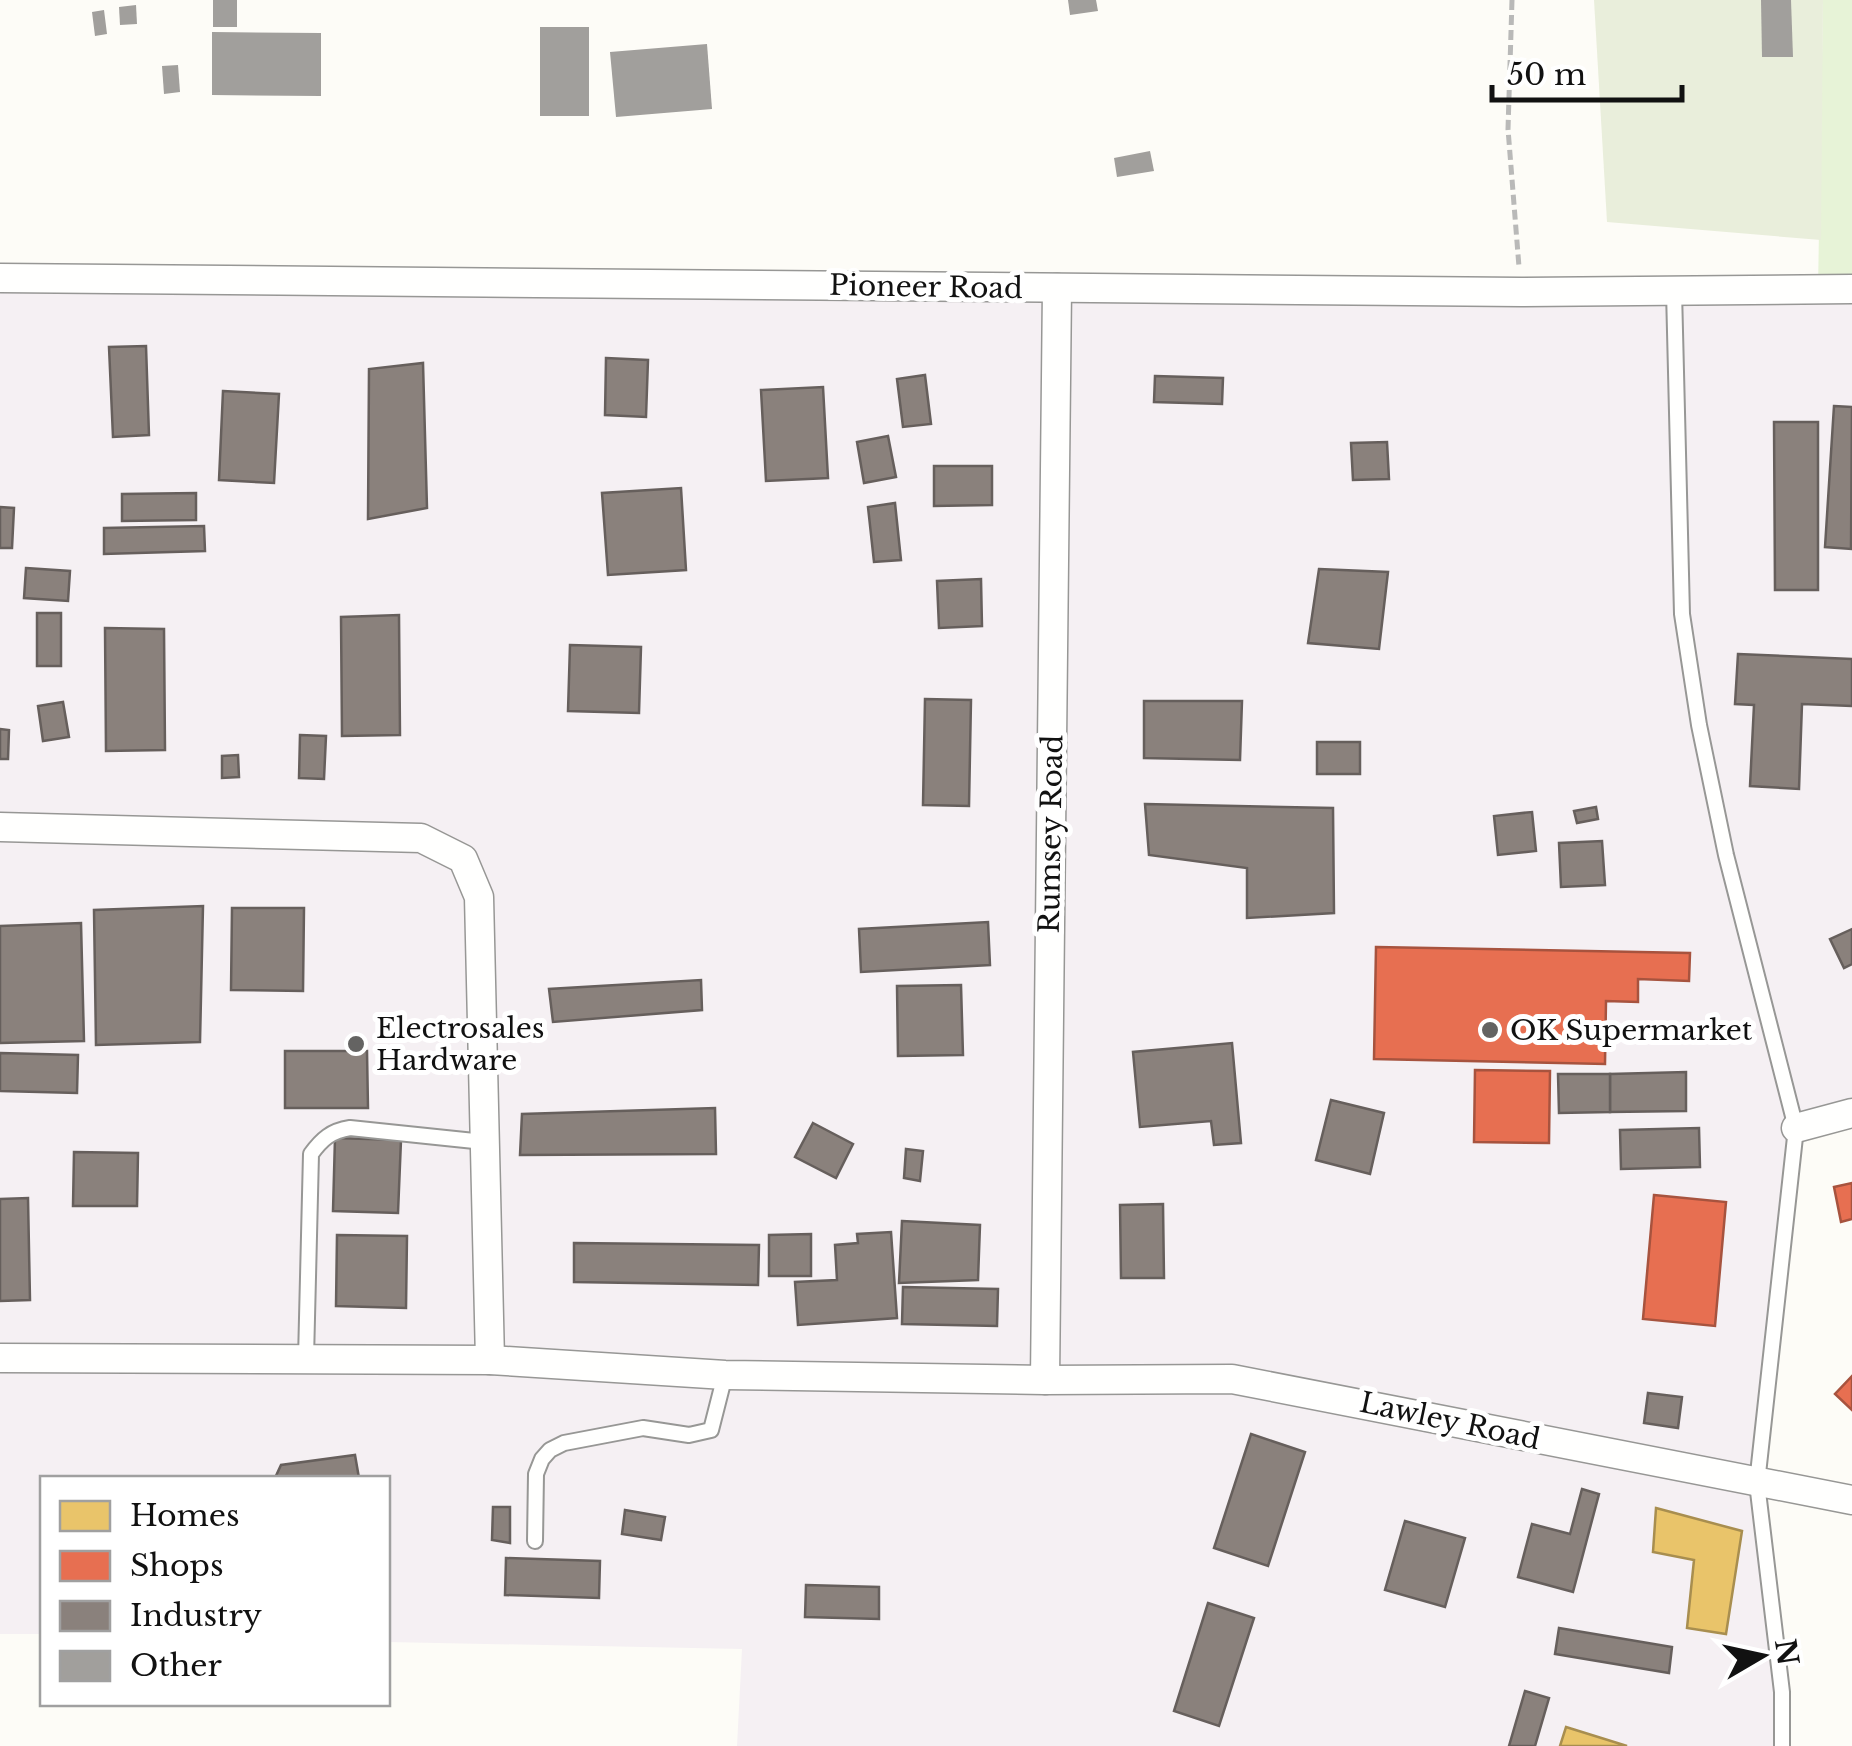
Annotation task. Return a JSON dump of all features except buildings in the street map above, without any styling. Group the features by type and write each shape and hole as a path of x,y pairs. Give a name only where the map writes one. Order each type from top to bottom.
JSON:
{"street":[{"name":"Pioneer Road","path":"0,278 1521,292 1852,289"},
{"name":"Rumsey Road","path":"1045,1380 1056,288"},
{"path":"0,827 421,838 463,859 478,896 490,1360"},
{"path":"1796,1128 1852,1113"},
{"name":"Lawley Road","path":"0,1358 490,1360 725,1375 1232,1379 1852,1500"}],"lane":[{"path":"1674,291 1682,614 1726,856 1796,1128 1757,1483 1782,1692 1782,1746"},
{"path":"306,1359 311,1154 323,1138 350,1128 484,1142"},
{"path":"535,1541 536,1474 550,1450 644,1428 689,1435 711,1430 725,1375"}],"path":[{"path":"1512,0 1508,130 1521,292"}],"shaded area":[{"path":"0,278 1852,289 1852,1113 1796,1128 1757,1483 1782,1746 737,1746 742,1649 390,1642 390,1476 40,1476 40,1634 0,1634"}],"green space":[{"path":"1594,0 1823,0 1821,240 1607,222"},
{"path":"1823,0 1852,0 1852,289 1818,289"}],"place":[{"name":"OK Supermarket","path":"1490,1030"},
{"name":"Electrosales Hardware","path":"356,1044"}]}
